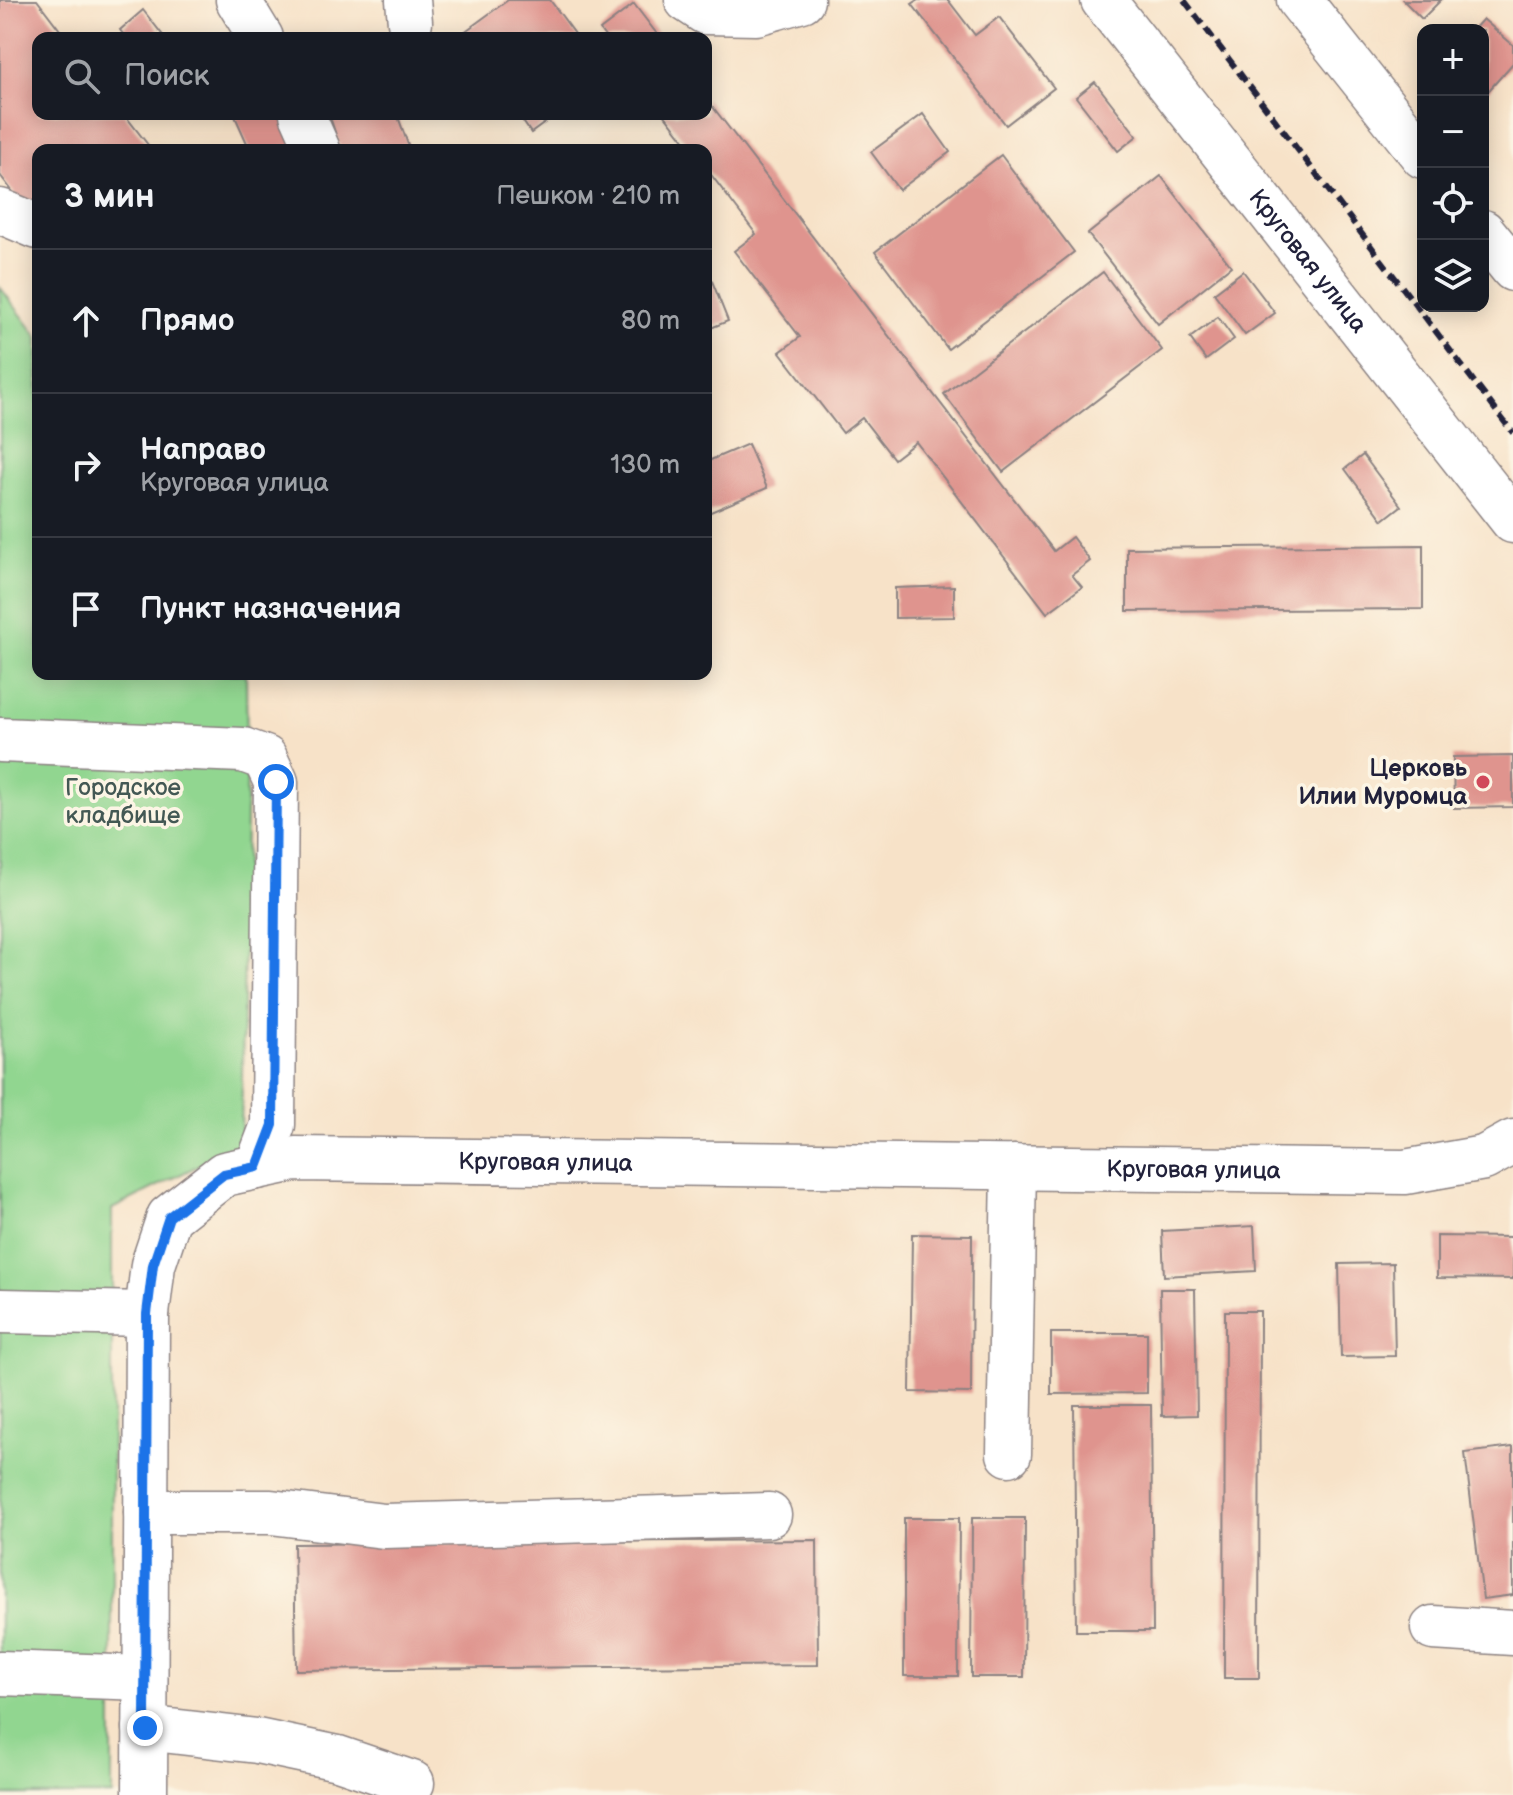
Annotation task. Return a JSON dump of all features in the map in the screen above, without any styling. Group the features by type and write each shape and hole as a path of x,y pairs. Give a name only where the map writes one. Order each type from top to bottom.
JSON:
{"street":[{"path":"238,0 257,32"},
{"path":"687,0 705,12 756,13 802,0"},
{"name":"Круговая улица","path":"1103,0 1513,521"},
{"path":"1299,0 1417,148"},
{"path":"305,120 315,144"},
{"path":"0,211 32,224"},
{"path":"1489,239 1513,269"},
{"path":"0,740 243,750 265,758 276,782 273,1125 257,1167"},
{"name":"Круговая улица","path":"145,1795 147,1314 153,1265 169,1217 224,1174 295,1159 1405,1172 1484,1158 1513,1142"},
{"path":"1009,1454 1014,1167"},
{"path":"0,1311 147,1314"},
{"path":"146,1512 271,1512 384,1526 769,1515"},
{"path":"1433,1628 1513,1633"},
{"path":"0,1673 145,1678"},
{"path":"145,1728 257,1741 338,1758 412,1783"}],"green space":[{"name":"Городское кладбище","path":"0,287 32,329 32,680 246,680 247,754 241,1144 112,1209 112,1795 0,1795"}],"building":[{"path":"0,0 37,0 61,32 32,32 32,120 129,120 147,144 32,144 32,208 23,205 0,175"},
{"path":"508,0 550,0 574,32 464,32"},
{"path":"918,0 948,0 975,35 999,17 1054,88 1006,125 912,4"},
{"path":"1403,0 1441,0 1422,19"},
{"path":"634,4 655,32 602,32 600,30"},
{"path":"143,10 160,32 122,32 120,30"},
{"path":"1489,24 1513,45 1513,63 1489,90"},
{"path":"1095,82 1137,136 1118,151 1076,97"},
{"path":"712,106 1054,551 1072,537 1090,561 1072,575 1082,587 1047,613 916,442 894,459 862,418 843,433 780,352 800,337 734,251 756,234 712,176 712,144 687,144 669,120 712,120"},
{"path":"923,114 950,152 899,190 871,152"},
{"path":"237,120 288,120 298,144 247,144"},
{"path":"331,120 399,120 408,144 339,144"},
{"path":"522,120 549,120 531,133"},
{"path":"1001,155 1074,252 948,349 875,252"},
{"path":"1161,176 1231,266 1158,324 1088,234"},
{"path":"1243,271 1275,313 1245,335 1214,293"},
{"path":"1103,272 1162,350 1003,472 944,394"},
{"path":"712,281 728,321 712,328"},
{"path":"1218,317 1234,339 1206,360 1190,338"},
{"path":"748,444 767,488 712,511 712,459"},
{"path":"1363,455 1401,506 1383,520 1345,469"},
{"path":"1423,545 1423,609 1127,611 1127,548"},
{"path":"954,586 954,617 895,618 895,588"},
{"name":"Церковь Илии Муромца","path":"1513,756 1513,807 1454,808 1453,757"},
{"path":"1254,1226 1256,1271 1164,1276 1162,1231"},
{"path":"912,1234 972,1235 971,1393 910,1392"},
{"path":"1437,1236 1513,1237 1513,1279 1437,1278"},
{"path":"1393,1263 1395,1356 1341,1357 1339,1264"},
{"path":"1160,1289 1195,1289 1197,1415 1162,1416"},
{"path":"1225,1311 1260,1311 1259,1678 1224,1678"},
{"path":"1051,1333 1147,1333 1147,1393 1051,1394"},
{"path":"1074,1405 1151,1405 1153,1631 1076,1631"},
{"path":"1513,1447 1513,1595 1483,1599 1465,1453"},
{"path":"904,1518 959,1518 958,1676 904,1676"},
{"path":"972,1518 1025,1518 1024,1677 971,1677"},
{"path":"817,1540 818,1665 296,1670 294,1544"}],"railway":[{"path":"1184,0 1513,433"}],"place":[{"name":"Церковь Илии Муромца","path":"1483,782"}],"route":[{"path":"145,1728 147,1314 153,1265 169,1217 224,1174 257,1167 273,1125 276,782"}]}
